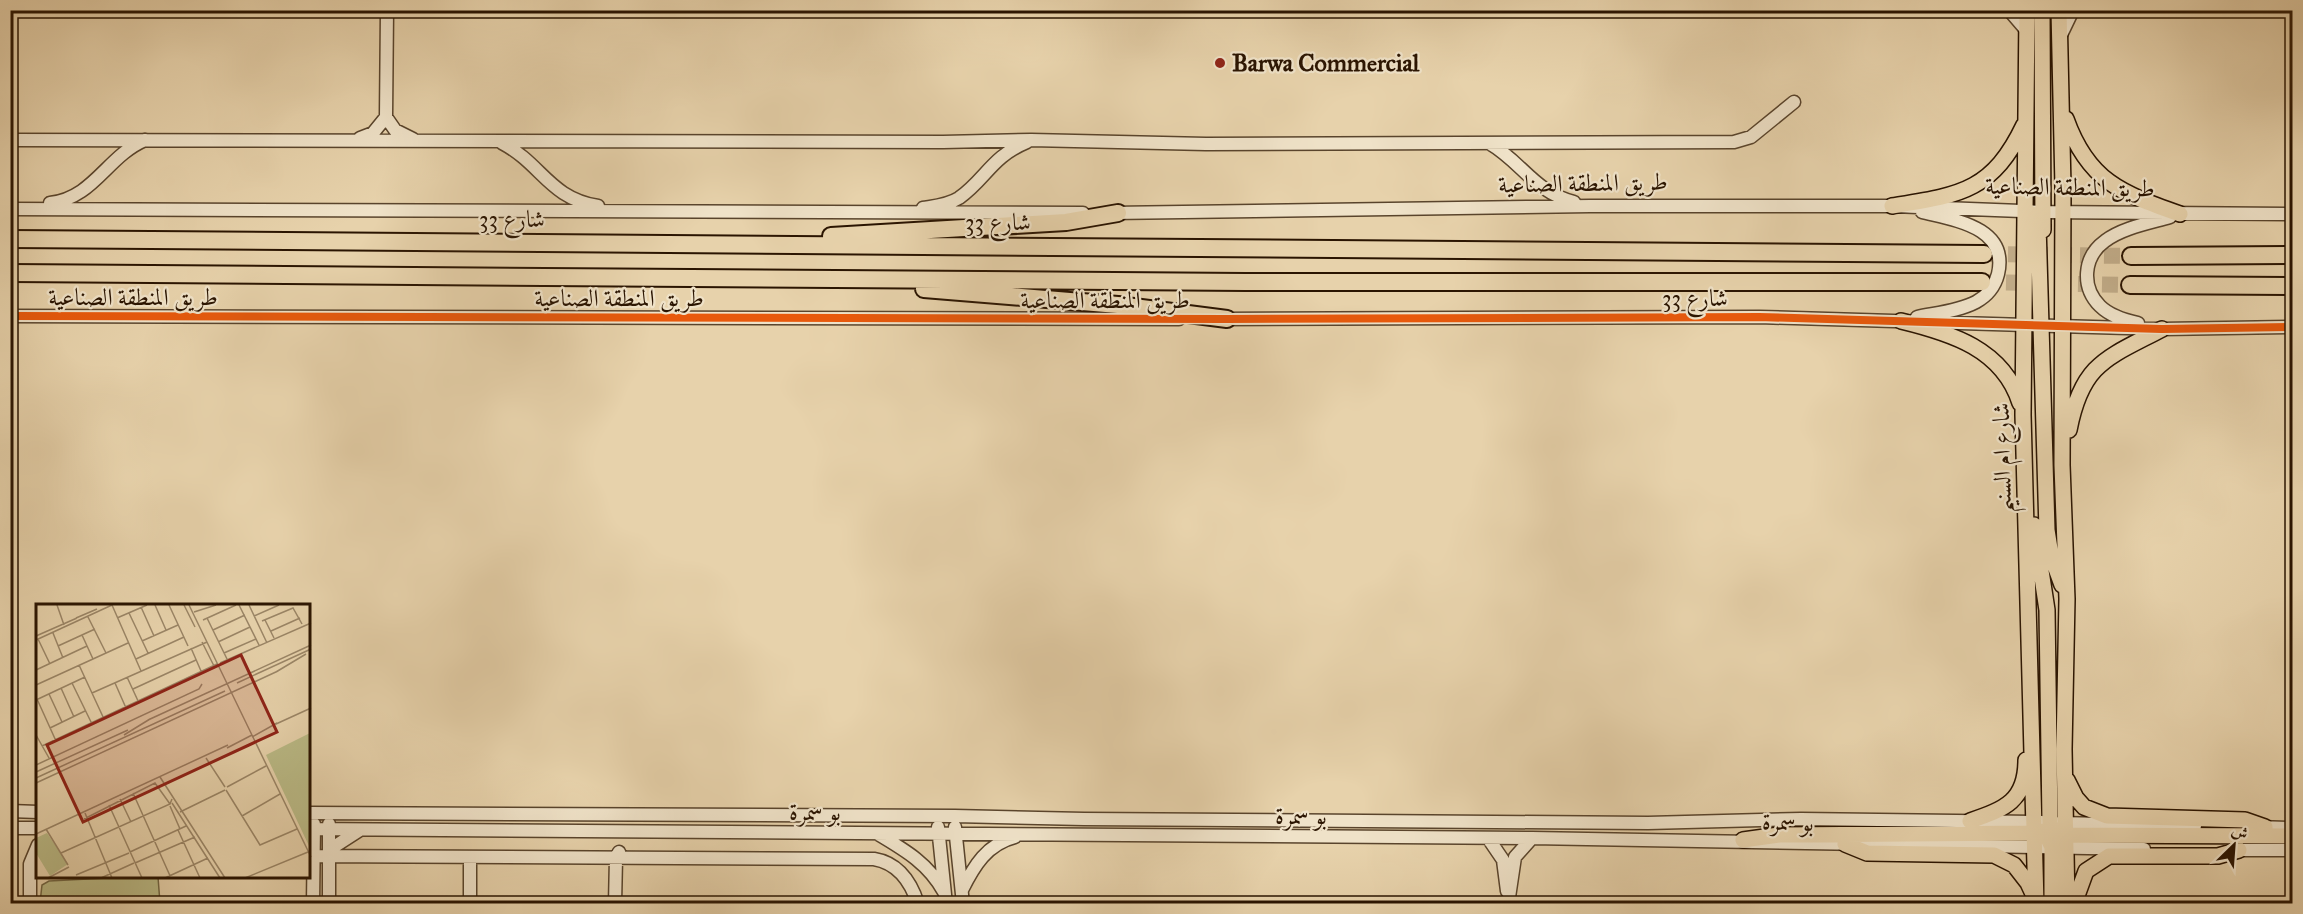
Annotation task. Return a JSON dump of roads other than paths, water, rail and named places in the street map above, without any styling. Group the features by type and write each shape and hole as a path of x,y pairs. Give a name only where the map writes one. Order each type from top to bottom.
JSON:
{"highway":[{"path":"792,245 849,234 1066,222 1118,213"},
{"name":"شارع 33","path":"10,239 1984,254"},
{"path":"2131,256 2292,255"},
{"name":"شارع 33","path":"10,273 1245,282 1982,282"},
{"path":"848,279 950,292 1129,306 1227,319"},
{"path":"2130,285 2292,286"}],"main road":[{"name":"شارع ام السنيم","path":"2027,10 2023,415 2031,680 2051,835 2067,903"},
{"path":"2042,10 2043,306 2048,318 2062,325"},
{"name":"شارع ام السنيم","path":"2036,902 2051,835 2064,749 2067,599 2062,465 2063,212 2059,10"},
{"path":"2061,105 2078,149 2097,175 2122,192 2180,214"},
{"path":"1892,206 1952,195 1981,182 2008,155 2026,119"},
{"path":"2025,211 2034,216 2038,224 2048,530 2051,555 2067,599"},
{"path":"1901,321 1952,335 1994,359 2015,389 2023,415"},
{"path":"2062,465 2073,407 2086,378 2111,356 2162,328"},
{"path":"2024,466 2047,610 2052,903"},
{"path":"1970,820 2008,804 2019,794 2023,785 2025,712 2031,680"},
{"path":"2064,749 2069,786 2076,798 2091,811 2107,816 2245,820 2265,827"},
{"path":"1743,840 1779,835 2292,836"},
{"path":"1845,844 1867,853 1994,855 2014,865 2028,882 2036,902"},
{"path":"2074,903 2086,871 2109,856 2218,856 2239,850"}],"street":[{"path":"351,141 373,133 386,117 387,10"},
{"path":"2009,10 2027,31"},
{"path":"2060,36 2073,10"},
{"name":"طريق المنطقة الصناعية","path":"10,140 149,138 425,142 1031,140 1206,144 1734,142 1752,137 1794,102"},
{"path":"386,117 401,134 425,142"},
{"path":"10,208 60,202 78,196 122,153 149,138"},
{"path":"886,214 943,205 959,198 993,162 1031,140"},
{"path":"500,141 527,158 565,197 586,204 634,212"},
{"path":"1488,142 1505,153 1546,192 1590,206"},
{"name":"طريق المنطقة الصناعية","path":"10,208 886,214 1590,206 1892,206 2044,212 2292,214"},
{"path":"1892,206 1978,228 1992,240 1999,262 1995,284 1976,302 1901,321"},
{"path":"2180,214 2108,239 2096,248 2088,266 2088,286 2100,306 2119,318 2162,328 2292,327"},
{"name":"طريق المنطقة الصناعية","path":"10,316 1227,319"},
{"name":"شارع 33","path":"1227,319 1759,317 2162,328"},
{"path":"10,811 36,812"},
{"path":"312,813 313,903"},
{"name":"بو سمرة","path":"312,813 955,816 1648,823 1801,819 1970,820 2051,835 2239,850 2292,850"},
{"path":"329,903 330,813"},
{"path":"937,816 945,897"},
{"path":"955,816 962,897"},
{"name":"بو سمرة","path":"312,829 1743,840 1778,844 1845,844 2265,827 2292,828"},
{"path":"10,828 36,828"},
{"path":"329,853 360,830"},
{"path":"876,833 916,858 936,878 945,897"},
{"path":"962,897 973,867 987,852 1008,838 1022,835"},
{"path":"1488,838 1503,861 1508,901"},
{"path":"1508,901 1515,858 1532,838"},
{"path":"30,903 34,879 30,864 36,850"},
{"path":"311,852 470,857 617,855 874,860 888,864 903,876 912,887 918,903"},
{"path":"615,903 617,855"},
{"path":"470,857 470,903"}],"tunnel":[{"path":"1984,254 2131,256"},
{"path":"1982,282 2130,285"}],"place":[{"name":"Barwa Commercial","path":"1220,63"}]}
